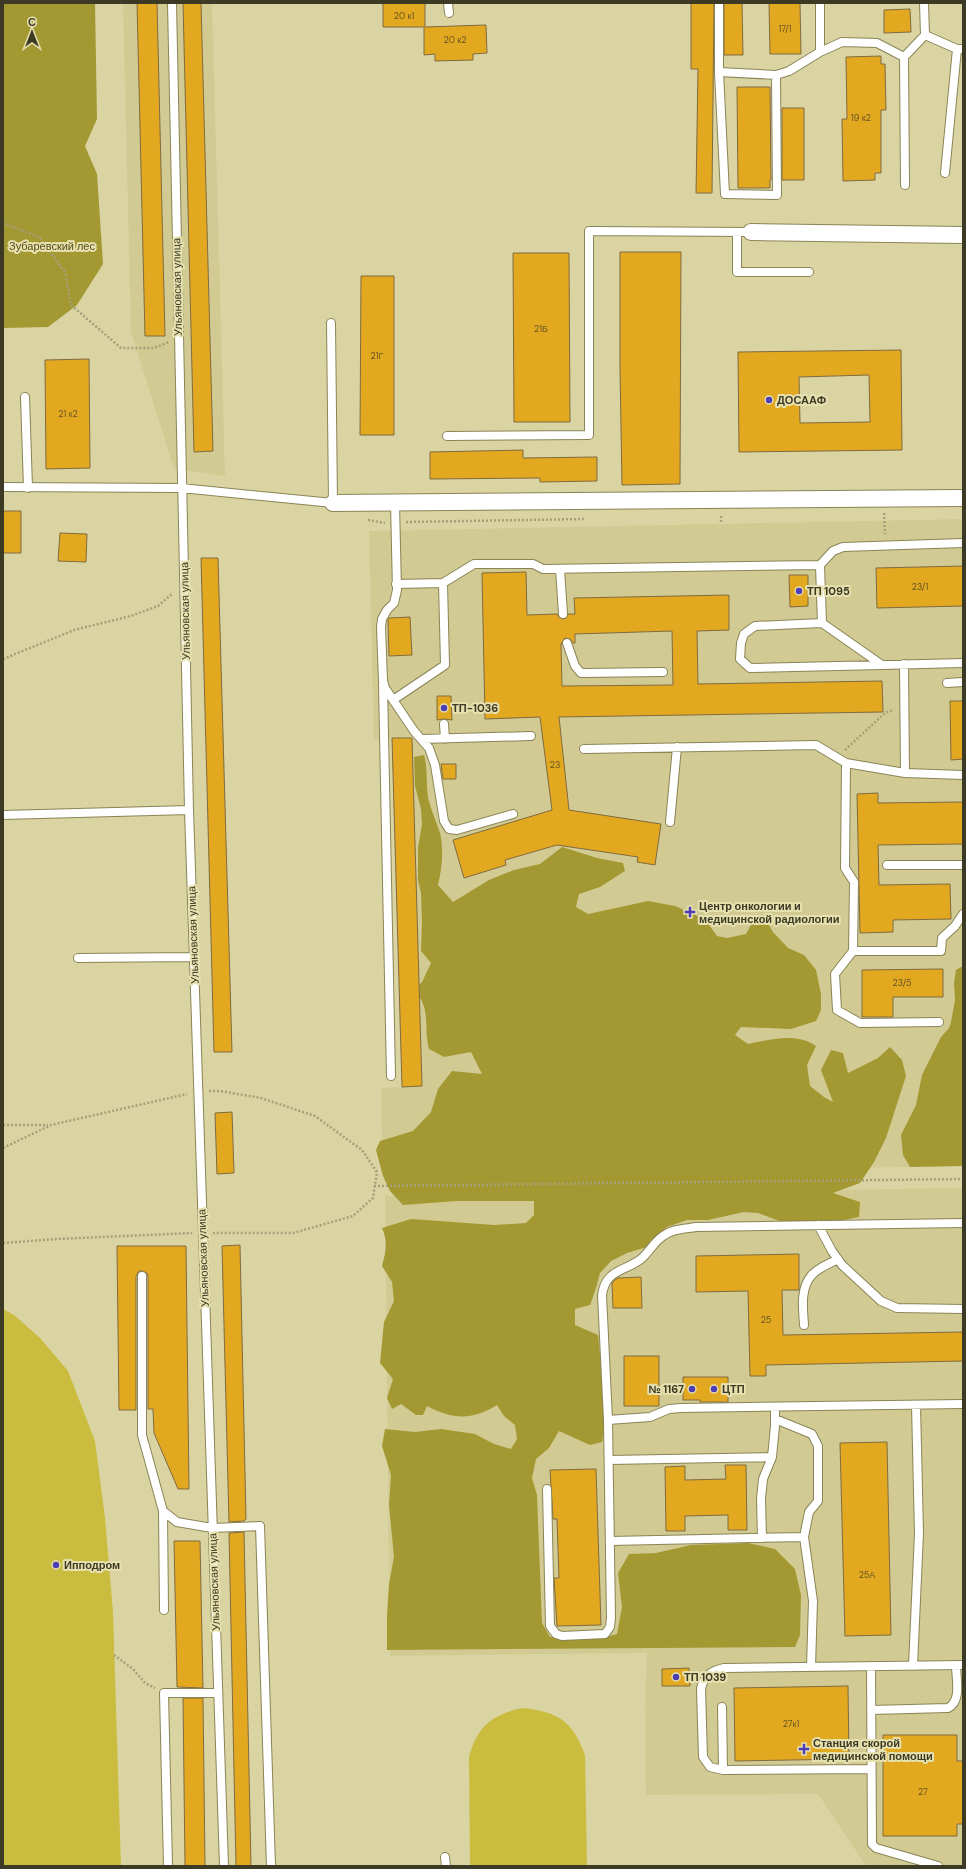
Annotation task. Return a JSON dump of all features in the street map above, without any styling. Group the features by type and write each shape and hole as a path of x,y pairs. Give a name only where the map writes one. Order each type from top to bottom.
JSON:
{"street":[{"path":"744,232 963,235"},
{"path":"333,503 963,498"}],"lane":[{"name":"Ульяновская улица","path":"172,3 181,488 189,810 224,1866"},
{"path":"448,3 449,13"},
{"path":"719,3 719,72 725,194 777,195 776,75"},
{"path":"820,3 820,52"},
{"path":"905,185 904,57 924,34 924,3"},
{"path":"924,34 960,49 946,173"},
{"path":"719,72 776,75 790,71 820,52 842,42 877,43 904,57"},
{"path":"447,436 589,435 589,231 744,232 737,272 809,272"},
{"path":"3,487 181,488 333,503 331,323"},
{"path":"26,397 28,488"},
{"path":"391,1076 381,627 382,619 387,610 394,603 396,584 395,503"},
{"path":"822,623 820,565 833,551 844,548 963,543"},
{"path":"396,584 443,583 474,564 533,564 543,569 820,565"},
{"path":"560,569 563,614"},
{"path":"393,700 445,665 443,583"},
{"path":"882,664 822,623 755,626 744,634 741,643 740,659 750,668 963,662"},
{"path":"567,643 575,666 581,673 663,672"},
{"path":"904,664 905,772"},
{"path":"383,681 393,700 429,748 435,765 444,821 449,829 457,830 513,814"},
{"path":"947,683 963,682"},
{"path":"444,724 445,739"},
{"path":"421,739 531,736"},
{"path":"584,749 816,745 846,763 905,772 963,775"},
{"path":"670,822 677,747"},
{"path":"846,763 845,868 854,882 853,951 835,974 837,1010 860,1023 939,1022"},
{"path":"3,815 189,810"},
{"path":"887,865 963,865"},
{"path":"853,951 941,951 942,938 963,914"},
{"path":"78,958 194,957"},
{"path":"547,1489 550,1626 556,1634 562,1636 605,1634 610,1627 610,1541 608,1420 602,1294 603,1285 615,1272 640,1260 663,1236 674,1230 696,1227 963,1223"},
{"path":"818,1225 838,1259 869,1292 881,1301 897,1308 963,1309"},
{"path":"804,1325 803,1298 808,1281 811,1276 820,1269 838,1259"},
{"path":"142,1276 142,1435 163,1511 164,1610"},
{"path":"608,1420 650,1417 669,1409 681,1408 963,1404"},
{"path":"913,1666 919,1533 916,1405"},
{"path":"762,1538 761,1499 763,1479 772,1457 775,1407"},
{"path":"775,1419 812,1434 818,1446 818,1501 809,1512 804,1537 813,1601 811,1667"},
{"path":"609,1460 772,1457"},
{"path":"163,1511 177,1522 212,1528 260,1526 271,1866"},
{"path":"610,1541 804,1537"},
{"path":"870,1710 948,1708 954,1705 957,1699 959,1665 724,1668 708,1673 701,1688 703,1757 710,1767 723,1770 870,1769"},
{"path":"870,1666 872,1844 876,1848 938,1866"},
{"path":"168,1866 164,1693 218,1692"},
{"path":"722,1708 723,1770"},
{"path":"446,1857 446,1866"}],"path":[{"path":"3,223 39,237 65,272 71,305 121,348 154,348 178,338"},
{"path":"884,513 884,520"},
{"path":"721,516 721,524"},
{"path":"3,659 74,630 131,616 158,606 184,585"},
{"path":"838,758 885,713 905,706"},
{"path":"3,1125 51,1124"},
{"path":"374,1186 963,1178"},
{"path":"114,1655 134,1669 146,1683 164,1693"}],"shaded area":[{"path":"123,3 212,3 225,476 174,469 131,332"},
{"name":"Центр онкологии и медицинской радиологии","path":"963,519 963,1166 383,1176 381,1088 422,1086 412,738 374,739 369,531"},
{"path":"963,1188 963,1866 866,1866 818,1794 646,1795 645,1704 647,1653 390,1656 385,1196"},
{"name":"Ипподром","path":"3,1309 14,1315 40,1338 68,1371 95,1441 105,1518 113,1612 121,1866 3,1866"},
{"path":"523,1708 546,1712 563,1720 575,1734 585,1755 587,1866 470,1866 469,1757 472,1747 481,1730 494,1718"}],"green space":[{"name":"Зубаревский лес","path":"3,3 95,3 97,119 85,146 97,174 103,264 77,305 48,327 3,328"},
{"path":"424,755 428,798 440,833 442,846 438,885 453,902 489,880 514,870 540,864 562,847 597,858 623,863 625,871 600,887 579,894 576,907 588,914 648,901 675,906 696,915 709,925 717,936 727,938 746,934 756,916 763,915 773,932 788,948 804,955 816,970 821,994 821,1010 816,1021 791,1029 741,1027 735,1035 748,1044 774,1039 791,1038 800,1039 816,1046 807,1065 810,1086 833,1102 821,1070 831,1050 843,1053 848,1073 878,1058 890,1047 902,1060 906,1076 886,1138 874,1162 860,1183 833,1193 860,1202 859,1217 828,1223 785,1223 758,1213 744,1212 708,1220 687,1220 667,1227 650,1241 647,1247 627,1253 611,1261 600,1273 590,1305 575,1309 575,1325 598,1335 605,1404 605,1424 602,1442 590,1445 559,1431 549,1448 536,1459 532,1478 537,1495 542,1623 550,1637 602,1638 617,1634 622,1607 618,1573 629,1554 656,1553 691,1545 748,1543 775,1549 795,1569 801,1595 800,1635 795,1647 387,1650 389,1584 394,1557 389,1505 391,1475 382,1446 385,1429 415,1432 441,1429 475,1434 494,1444 511,1449 517,1439 515,1425 504,1416 497,1405 471,1416 454,1416 436,1411 427,1406 423,1415 416,1415 401,1404 392,1409 387,1398 393,1379 380,1363 384,1322 394,1301 392,1282 382,1266 386,1247 382,1228 411,1219 494,1225 526,1223 534,1215 534,1201 457,1201 403,1205 390,1191 383,1176 376,1150 380,1141 413,1131 431,1112 438,1089 452,1071 482,1074 471,1052 444,1057 429,1049 425,1011 420,997 414,990 422,982 431,963 421,951 421,893 418,880 418,848 422,824 421,809 415,786 414,757"},
{"path":"963,966 963,1166 910,1167 903,1155 901,1135 916,1105 922,1075 941,1037 949,1028 955,1000 954,983 956,970"}],"building":[{"path":"137,3 157,3 165,336 145,336"},
{"path":"183,3 201,3 213,451 194,452"},
{"path":"383,3 425,3 425,27 486,25 487,53 473,54 473,60 435,61 435,54 424,55 424,27 383,27"},
{"path":"691,3 714,3 712,193 696,193 698,69 691,69"},
{"path":"724,3 742,3 743,55 724,55"},
{"path":"769,3 800,3 801,54 770,54"},
{"path":"910,9 911,32 884,33 884,10"},
{"path":"881,56 881,64 885,64 886,110 881,110 881,173 875,173 875,180 843,181 842,119 847,119 846,57"},
{"path":"737,87 770,87 770,188 738,188"},
{"path":"782,108 804,108 804,180 782,180"},
{"path":"620,252 681,252 680,484 622,485"},
{"path":"513,253 569,253 570,422 514,422"},
{"path":"361,276 394,276 394,435 360,435"},
{"name":"ДОСААФ","path":"901,350 902,450 739,452 738,352","holes":["869,375 870,422 800,423 799,377"]},
{"path":"89,359 90,468 46,469 45,360"},
{"path":"523,450 523,458 597,457 597,481 540,482 540,478 430,479 430,452"},
{"path":"3,511 21,511 21,553 3,553"},
{"path":"60,533 87,534 86,562 58,561"},
{"path":"201,558 218,558 232,1052 214,1052"},
{"path":"963,566 963,606 877,608 876,568"},
{"path":"526,572 527,615 557,614 563,619 566,618 568,614 575,614 574,598 729,595 729,630 697,631 698,684 882,681 883,712 559,717 569,810 661,824 655,865 637,862 638,857 557,845 505,860 506,865 464,878 453,840 552,810 540,717 485,719 482,573","holes":["672,631 673,685 562,686 561,644 565,638 570,639 573,643 575,643 575,634"]},
{"name":"ТП 1095","path":"789,575 808,575 808,606 790,607"},
{"path":"410,617 412,655 389,656 389,618"},
{"name":"ТП-1036","path":"437,696 451,696 452,720 437,720"},
{"path":"950,701 963,701 963,759 951,760"},
{"path":"392,738 412,738 422,1086 402,1087"},
{"path":"441,764 456,764 456,779 443,779"},
{"path":"878,793 878,803 963,802 963,844 878,845 879,885 950,884 951,919 893,920 893,932 860,933 857,794"},
{"path":"943,969 943,997 893,997 893,1017 862,1017 862,970"},
{"path":"232,1112 234,1173 217,1174 215,1113"},
{"path":"240,1245 246,1519 244,1521 229,1522 222,1246"},
{"path":"117,1246 186,1246 189,1489 178,1489 154,1433 153,1409 148,1409 148,1276 147,1273 142,1271 139,1271 136,1276 136,1410 119,1410"},
{"path":"799,1254 799,1290 782,1290 783,1335 963,1332 963,1361 766,1365 766,1376 750,1376 748,1291 696,1292 696,1256"},
{"path":"641,1277 642,1308 613,1308 612,1283 618,1278"},
{"path":"624,1356 659,1356 659,1406 624,1406"},
{"name":"ЦТП","path":"683,1377 728,1377 728,1402 700,1402 700,1400 683,1400"},
{"path":"887,1442 891,1635 845,1636 840,1443"},
{"path":"725,1465 746,1465 747,1530 728,1530 728,1515 685,1516 685,1531 666,1531 665,1467 685,1466 685,1480 726,1479"},
{"path":"596,1469 601,1625 557,1626 554,1578 559,1578 557,1519 553,1519 550,1470"},
{"path":"244,1532 251,1866 236,1866 229,1533"},
{"path":"174,1541 200,1541 203,1688 177,1687"},
{"name":"ТП 1039","path":"689,1668 690,1686 662,1686 662,1669"},
{"path":"848,1686 849,1759 735,1761 734,1688"},
{"path":"183,1698 203,1698 205,1866 185,1866"},
{"path":"883,1735 957,1735 957,1761 963,1761 963,1824 957,1824 957,1836 883,1836"}],"place":[{"name":"ДОСААФ","path":"769,400"},
{"name":"ТП 1095","path":"799,591"},
{"name":"ТП-1036","path":"444,708"},
{"name":"Центр онкологии и медицинской радиологии","path":"690,912"},
{"name":"№ 1167","path":"692,1389"},
{"name":"ЦТП","path":"714,1389"},
{"name":"Ипподром","path":"56,1565"},
{"name":"ТП 1039","path":"676,1677"},
{"name":"Станция скорой медицинской помощи","path":"804,1749"}]}
